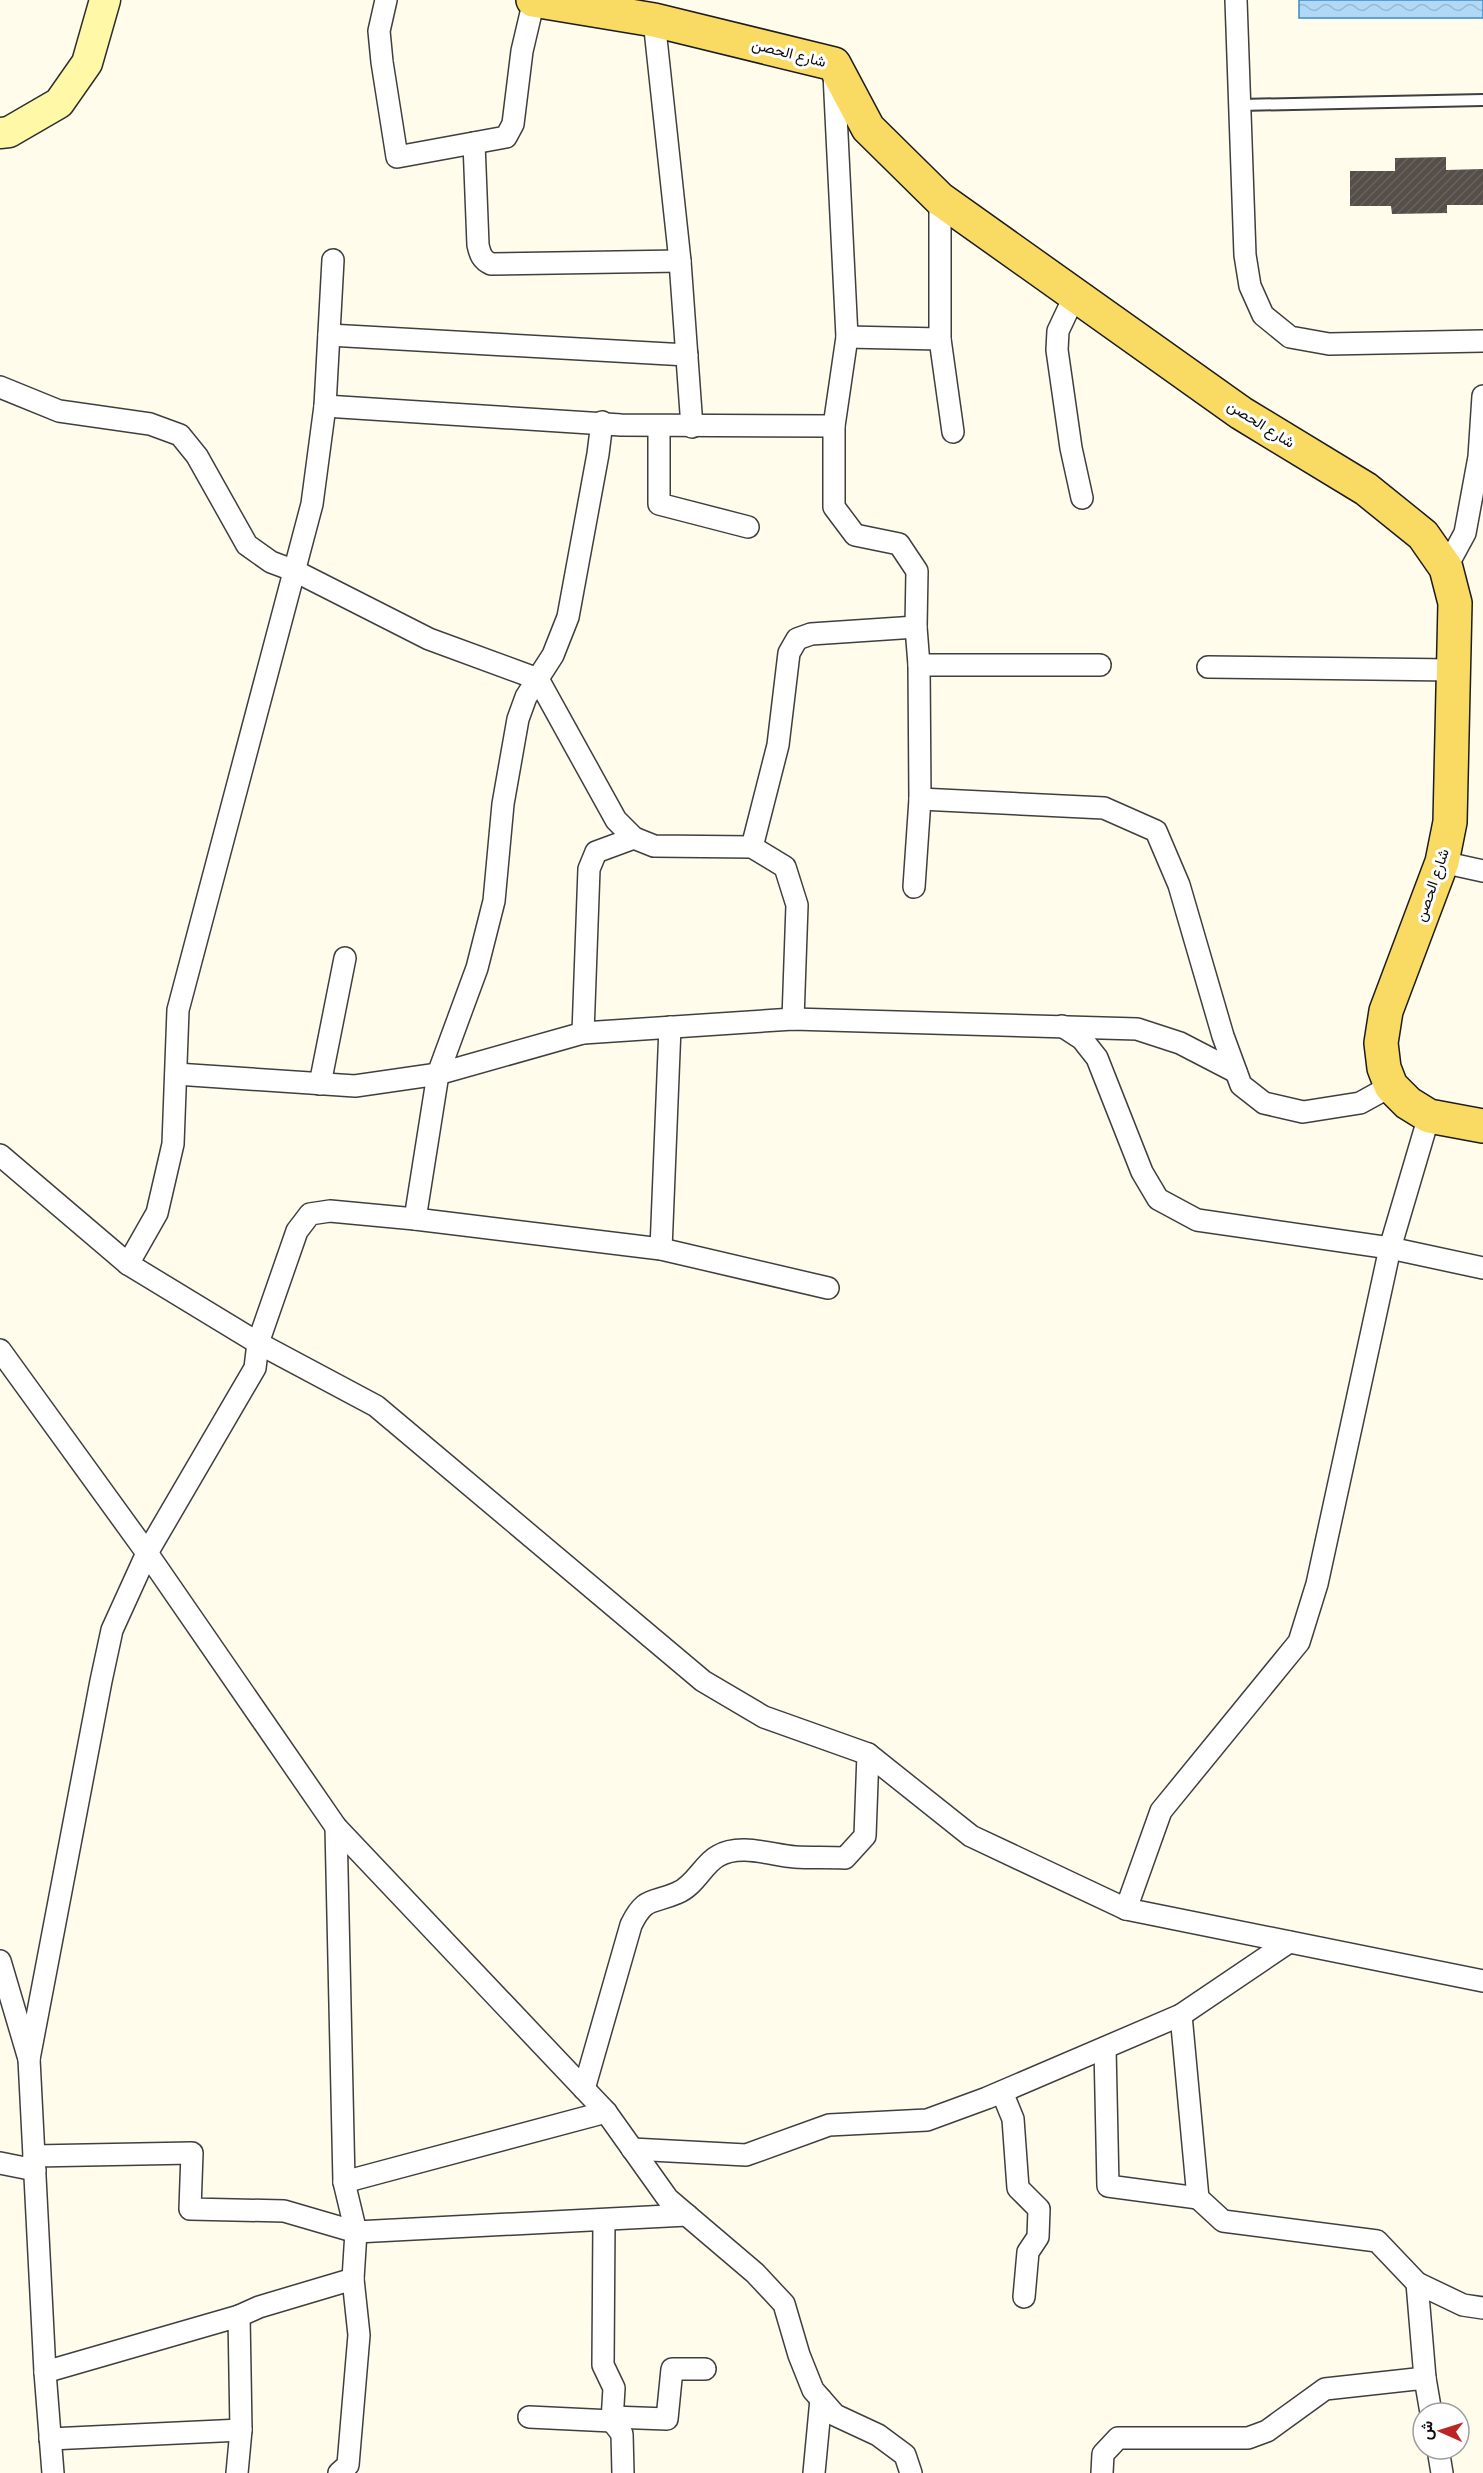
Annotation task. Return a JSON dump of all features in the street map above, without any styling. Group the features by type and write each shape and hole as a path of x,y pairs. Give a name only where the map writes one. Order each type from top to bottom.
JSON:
{"main road":[{"name":"شارع الحصن","path":"534,0 654,20 834,64 868,128 940,199 1241,413 1366,489 1423,535 1446,568 1455,603 1450,822 1442,862 1386,1011 1381,1043 1384,1068 1391,1086"},
{"path":"1391,1086 1408,1103 1429,1116 1483,1126"}],"street":[{"path":"0,133 9,132 59,103 87,63 105,0"},
{"path":"386,0 379,31 397,157 506,137 513,124 522,51 534,0"},
{"path":"1236,0 1245,255 1250,286 1263,315 1290,337 1329,344 1483,341"},
{"path":"654,20 680,261 692,427"},
{"path":"834,64 847,337 834,426 834,507 855,535 899,544 917,571 920,799 915,887"},
{"path":"474,143 478,245 480,255 485,261 491,264 680,261"},
{"path":"940,199 940,339 953,432"},
{"path":"128,1264 157,1213 173,1144 178,1010 312,504 325,406 333,260"},
{"path":"1075,295 1058,331 1057,350 1066,416 1082,498"},
{"path":"328,335 687,355"},
{"path":"847,337 940,339"},
{"path":"0,387 59,411 150,424 180,435 197,456 247,545 271,562 296,571 429,639 538,679 616,820 634,838 654,846 752,847 785,867 797,905 793,1019"},
{"path":"1446,568 1465,533 1481,458 1483,396"},
{"path":"325,406 659,426 834,426"},
{"path":"416,1219 438,1074 477,968 494,901 503,804 519,719 526,697 553,655 568,617 602,422"},
{"path":"659,426 659,504 748,527"},
{"path":"752,847 778,745 789,653 797,639 811,634 916,627"},
{"path":"920,665 1100,665"},
{"path":"1208,668 1453,669"},
{"path":"920,799 1104,808 1156,831 1179,885 1241,1085 1264,1103 1303,1112 1360,1103 1391,1086"},
{"path":"583,1033 589,869 596,852 634,838"},
{"path":"1442,862 1483,870"},
{"path":"320,1084 345,958"},
{"path":"176,1074 355,1086 438,1074 583,1033 793,1019 1137,1029 1180,1043 1236,1072"},
{"path":"1060,1025 1082,1039 1097,1059 1142,1172 1158,1199 1197,1220 1390,1248 1483,1268"},
{"path":"661,1249 670,1027"},
{"path":"1126,1909 1161,1811 1299,1642 1317,1584 1390,1248 1429,1116"},
{"path":"0,1155 128,1264 258,1343 376,1406 703,1681 764,1717 868,1754 971,1836 1126,1909 1483,1981"},
{"path":"48,2472 50,2439 29,2060 101,1681 112,1630 147,1553 255,1368 258,1343 297,1231 310,1214 330,1211 416,1219 661,1249 828,1288"},
{"path":"0,1350 147,1553 336,1827 606,2112 668,2199 755,2273 784,2304 799,2355 813,2390 821,2399 836,2415 879,2435 905,2455 911,2473"},
{"path":"584,2089 631,1925 638,1910 654,1899 678,1893 694,1881 717,1856 741,1850 795,1857 845,1858 865,1836 868,1754"},
{"path":"336,1827 344,2182 356,2232 353,2279 359,2335 348,2465 339,2473"},
{"path":"632,2150 746,2155 829,2126 927,2120 1002,2092 1181,2015 1289,1942"},
{"path":"0,1961 29,2060"},
{"path":"1181,2015 1198,2198"},
{"path":"1104,2048 1108,2186 1198,2198 1223,2221 1377,2241 1418,2283 1463,2305 1483,2308"},
{"path":"1002,2092 1013,2119 1018,2188 1039,2209 1038,2237 1028,2252 1024,2297"},
{"path":"344,2182 606,2112"},
{"path":"0,2163 34,2163 192,2152 190,2209 284,2211 356,2232 687,2215"},
{"path":"603,2220 603,2365 614,2388 612,2419 622,2434 623,2473"},
{"path":"45,2372 239,2316 259,2307 353,2279"},
{"path":"1418,2283 1425,2378 1429,2401"},
{"path":"237,2473 241,2430 239,2316"},
{"path":"529,2417 667,2419 672,2369 705,2369"},
{"path":"1102,2473 1103,2454 1118,2438 1248,2438 1267,2431 1325,2389 1425,2378"},
{"path":"814,2473 821,2399"},
{"path":"50,2439 241,2430"}],"lane":[{"path":"1240,105 1483,100"}],"water":[{"path":"1299,0 1483,0 1483,18 1299,18"}],"building":[{"path":"1446,157 1446,170 1483,169 1483,205 1447,205 1447,213 1392,214 1391,206 1350,206 1350,171 1395,171 1395,158"}]}
